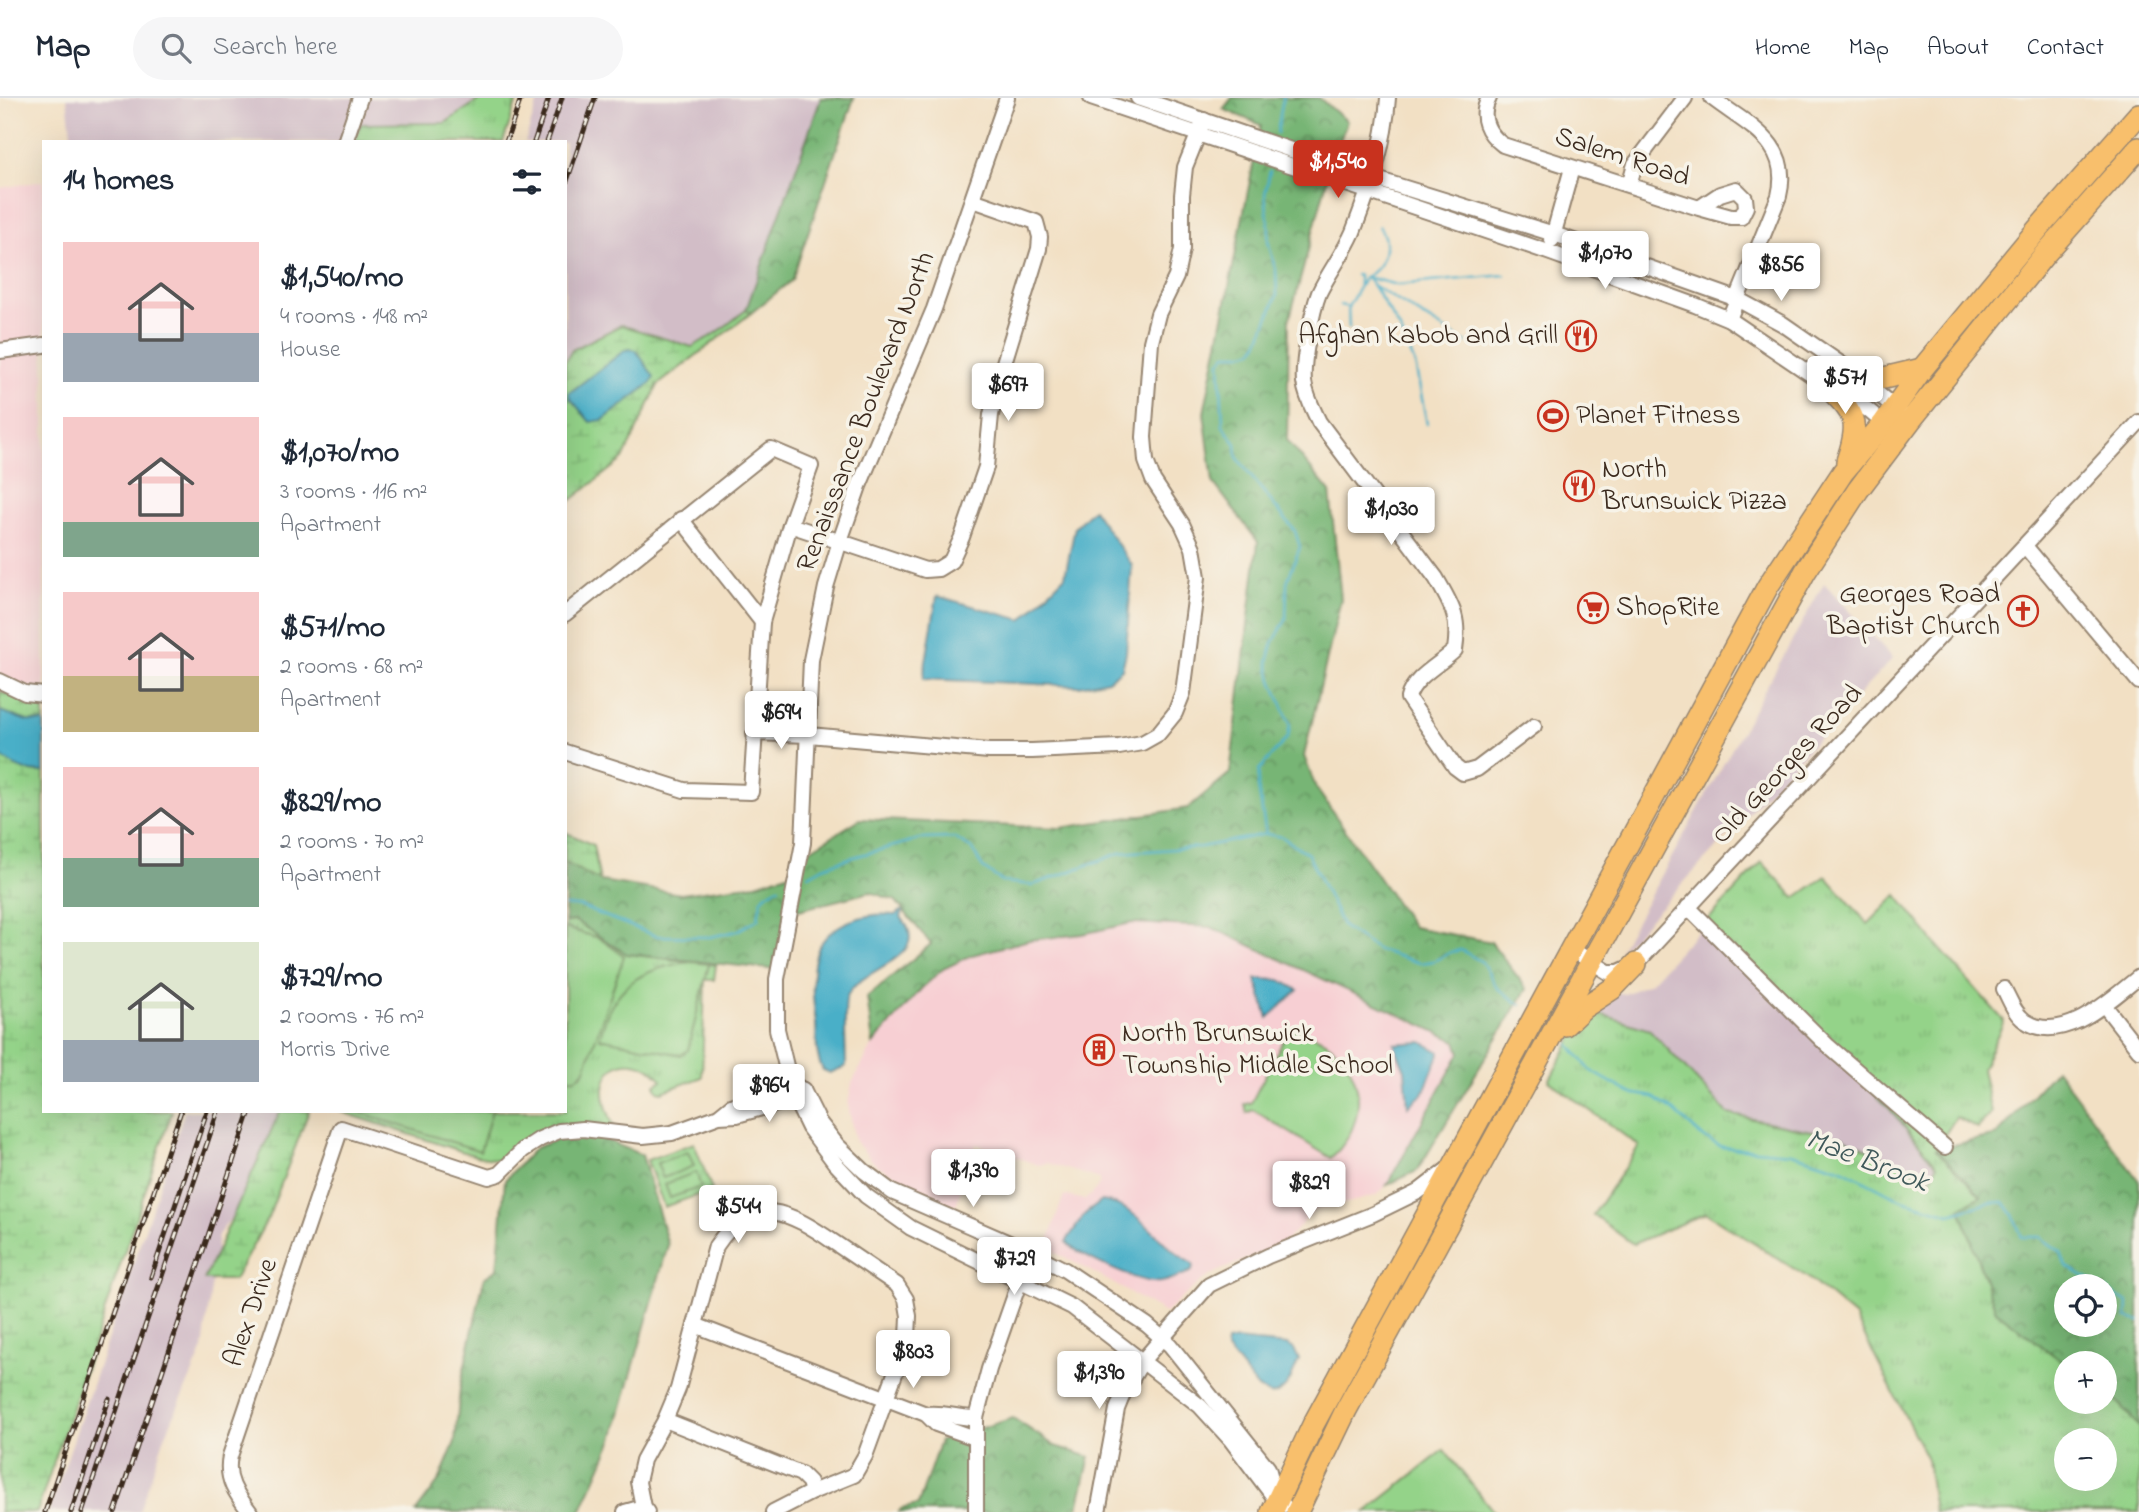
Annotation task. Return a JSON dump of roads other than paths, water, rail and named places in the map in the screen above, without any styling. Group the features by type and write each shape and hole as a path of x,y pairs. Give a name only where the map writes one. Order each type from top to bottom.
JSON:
{"highway":[{"path":"1285,1509 1346,1410 1805,572 1858,490 1897,422 1922,369 2037,230 2139,114"},
{"path":"1843,472 1897,422 2139,148"},
{"path":"1851,371 1884,378 1922,369"},
{"path":"1285,1509 1313,1425 1759,603 1843,472 1854,440 1854,420 1848,408 1825,384"},
{"path":"1551,1038 1583,1008 1612,989 1636,964"}],"street":[{"path":"346,140 360,98"},
{"name":"Renaissance Boulevard North","path":"1007,98 934,309 859,486 827,587 811,660 803,843 777,979 777,1029 790,1083 837,1145 864,1171 892,1192 1065,1270 1161,1338 1196,1376 1268,1468 1285,1509"},
{"path":"1091,98 1201,127 1370,184 1695,305 1729,319 1825,384 1868,410 1897,422"},
{"path":"1138,98 1201,127"},
{"path":"1388,98 1383,142 1352,235 1312,313 1304,380 1308,399 1320,422 1436,578 1450,602 1458,628 1455,650 1410,689 1408,698 1455,767 1464,773 1477,769 1534,726"},
{"name":"Salem Road","path":"1489,98 1484,110 1485,121 1488,131 1503,145 1699,208"},
{"path":"1629,185 1635,164 1685,98"},
{"path":"1712,98 1773,145 1781,168 1782,184 1779,196 1729,319"},
{"path":"754,733 809,734 989,751 1119,747 1142,743 1158,734 1175,713 1182,693 1198,577 1193,548 1182,524 1153,480 1146,461 1144,437 1152,342 1158,314 1176,277 1182,249 1185,167 1201,127"},
{"path":"1548,252 1573,168"},
{"path":"1370,184 1554,234 1737,299 1783,324 1851,371 1897,422"},
{"path":"790,525 925,570 938,569 951,561 986,467 991,415 999,379 1027,293 1040,237 1035,222 973,200"},
{"path":"0,351 42,345"},
{"name":"Old Georges Road","path":"1636,964 2139,422"},
{"path":"567,612 771,449 811,466 790,525 762,622 751,792 684,790 567,753"},
{"path":"681,519 762,622"},
{"path":"2025,545 2139,682"},
{"path":"0,681 25,693 42,695"},
{"path":"1688,907 1827,1045 1945,1147"},
{"path":"1571,949 1608,972 1619,972 1636,964"},
{"path":"2004,989 2015,1010 2026,1021 2042,1026 2066,1025 2088,1017 2139,977"},
{"path":"2104,1005 2139,1051"},
{"path":"719,1116 731,1106 790,1083"},
{"path":"719,1116 737,1115 780,1103 799,1094"},
{"name":"Renaissance Boulevard North","path":"799,1094 809,1128 835,1163 866,1196 911,1228 1072,1307 1143,1360 1200,1406 1231,1440 1285,1509"},
{"name":"Alex Drive","path":"250,1512 234,1491 229,1479 230,1456 341,1128 489,1177 499,1174 523,1150 559,1131 583,1129 643,1136 672,1133 719,1116"},
{"path":"1098,1512 1123,1394 1143,1360 1209,1285 1268,1256 1373,1214 1418,1192 1457,1162"},
{"path":"625,1512 645,1509 638,1482 643,1460 666,1420 684,1371 716,1246 728,1228 743,1217 766,1211 801,1220 897,1285 906,1299 909,1317 908,1338 887,1399 865,1456 854,1475 773,1512"},
{"path":"976,1512 976,1418 989,1369 1030,1252"},
{"path":"695,1325 926,1414 936,1424 975,1438"},
{"path":"926,1414 941,1412 976,1418"},
{"path":"666,1420 801,1474 809,1482 812,1492"}],"water":[{"path":"625,350 636,350 654,377 651,383 603,420 590,422 569,397 569,393"},
{"path":"1093,509 1132,565 1126,653 1122,669 1108,680 1079,686 923,679 937,596 1022,620 1065,576 1075,527"},
{"path":"0,711 27,721 42,722 42,772 20,768 0,756"},
{"path":"903,911 901,917 909,931 909,943 892,961 855,985 847,996 846,1066 830,1073 823,1070 818,1053 813,985 814,965 819,947 833,931 852,920 874,915 895,915"},
{"path":"1256,979 1280,980 1298,990 1268,1018"},
{"path":"1422,1042 1440,1052 1423,1094 1408,1106 1405,1070 1394,1044"},
{"path":"1102,1201 1116,1204 1139,1219 1170,1248 1193,1264 1192,1271 1165,1281 1152,1282 1111,1268 1073,1248 1066,1242 1085,1214"},
{"path":"1236,1340 1287,1345 1294,1349 1299,1360 1285,1387 1270,1395 1258,1388 1226,1348 1227,1342"}],"waterway":[{"path":"1277,133 1283,98"},
{"path":"1266,834 1258,787 1259,770 1288,737 1290,724 1272,680 1268,662 1273,643 1286,620 1287,582 1300,547 1295,531 1237,457 1236,444 1223,426 1220,361 1226,354 1253,351 1277,295 1276,271 1268,241 1265,194 1270,171"},
{"path":"1365,277 1377,267 1384,254 1385,240 1379,226"},
{"path":"1356,275 1359,276 1359,284"},
{"path":"1366,277 1397,285 1505,275"},
{"path":"1340,305 1348,307 1365,277 1370,281 1399,327 1415,364 1427,424"},
{"path":"1374,286 1466,343"},
{"path":"1348,307 1349,328"},
{"path":"809,875 850,858 920,839 954,838 972,849 983,868 1003,882 1033,885 1120,853 1201,847 1266,834 1282,837 1308,854 1343,927 1378,950 1420,963 1434,961 1461,950 1482,962 1497,988 1521,1005"},
{"path":"567,906 579,906 656,936 710,937 737,931 758,919 762,898 779,887"},
{"name":"Mae Brook","path":"1569,1044 1591,1071 1630,1093 1653,1097 1674,1111 1704,1138 1722,1147 1791,1153 1840,1168 1902,1200 1950,1214 1988,1203 2004,1202 2022,1237 2040,1237 2061,1252 2066,1266 2080,1274"},
{"name":"Mae Brook","path":"2117,1296 2128,1303 2127,1318 2139,1321"}],"railway":[{"path":"507,140 521,98"},
{"path":"535,140 549,98"},
{"path":"548,140 562,98"},
{"path":"567,181 595,98"},
{"path":"45,1512 180,1113"},
{"path":"151,1277 206,1113"},
{"path":"82,1512 217,1113"},
{"path":"115,1512 249,1113"},
{"path":"71,1512 109,1399"}],"place":[{"name":"Afghan Kabob and Grill","path":"1581,336"},
{"name":"Planet Fitness","path":"1553,416"},
{"name":"North Brunswick Pizza","path":"1579,486"},
{"name":"ShopRite","path":"1593,608"},
{"name":"Georges Road Baptist Church","path":"2023,611"},
{"name":"North Brunswick Township Middle School","path":"1099,1050"}]}
